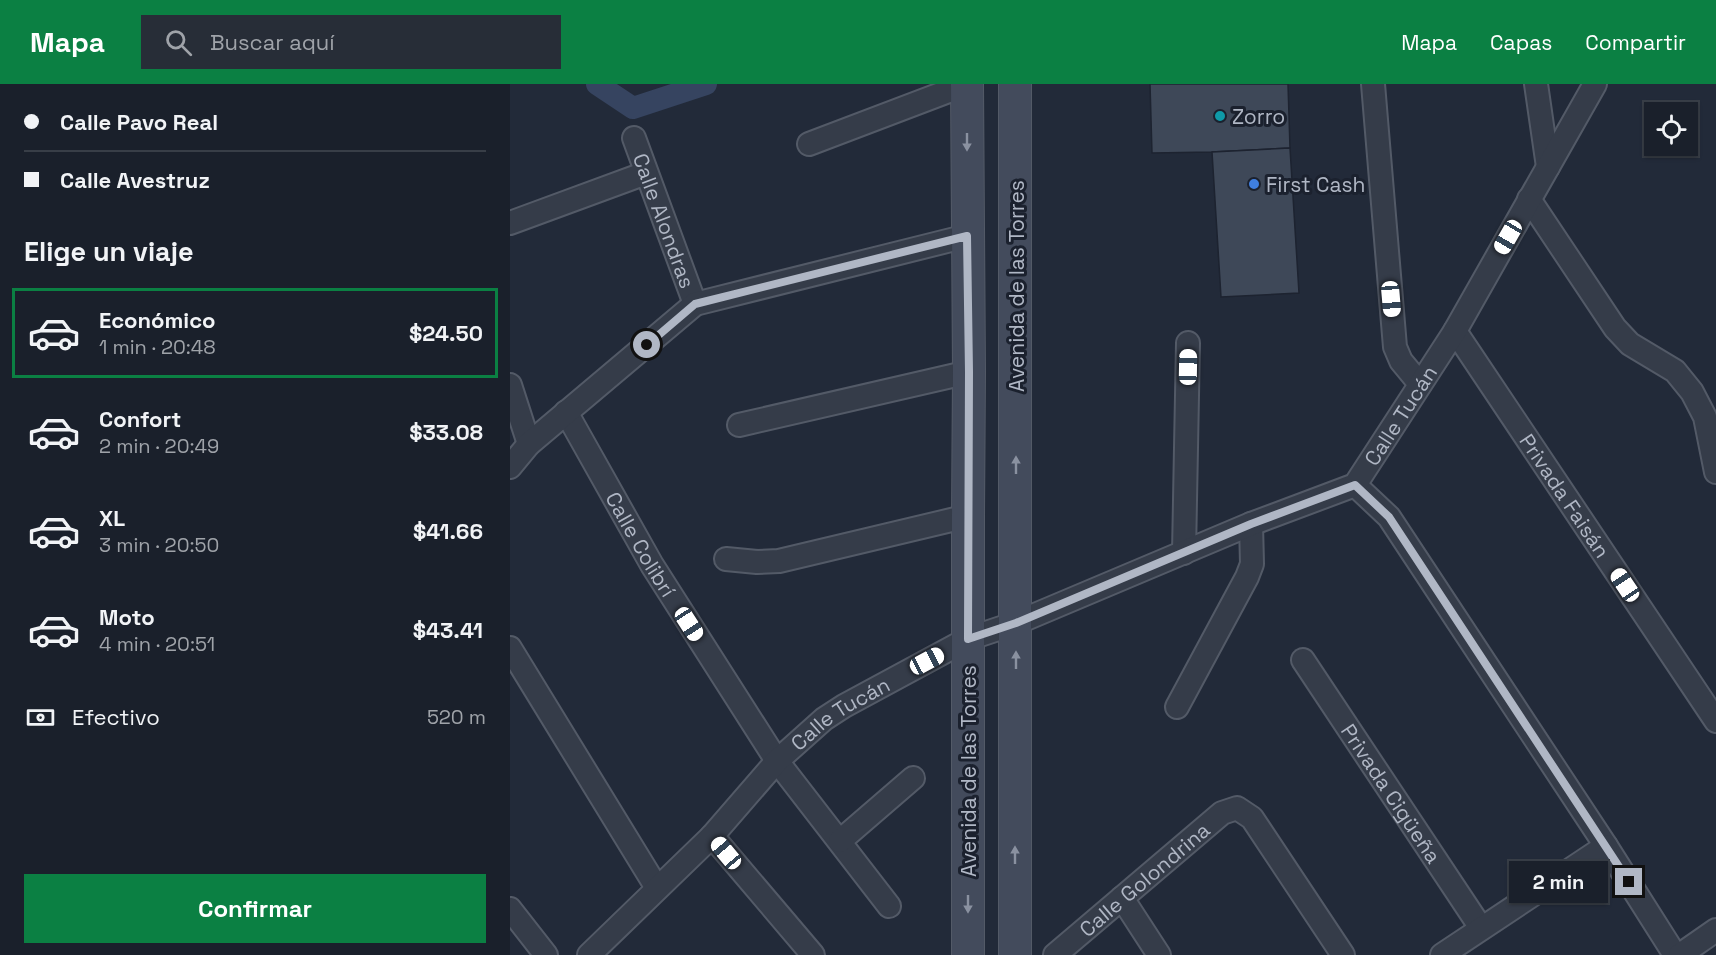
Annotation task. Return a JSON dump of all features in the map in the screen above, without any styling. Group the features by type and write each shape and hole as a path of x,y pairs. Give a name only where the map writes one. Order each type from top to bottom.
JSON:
{"main road":[{"name":"Avenida de las Torres","path":"967,84 968,955"},
{"name":"Avenida de las Torres","path":"1015,955 1016,84"}],"street":[{"path":"809,144 967,84"},
{"path":"1373,84 1395,347 1401,362 1420,384"},
{"path":"1536,84 1548,167"},
{"name":"Calle Tucán","path":"589,955 712,836 777,761 824,719 844,706 968,639 1016,623 1251,524 1355,485 1455,331 1594,84"},
{"name":"Calle Alondras","path":"634,138 695,304"},
{"path":"510,223 646,172"},
{"path":"1529,199 1615,328 1630,344 1675,371 1692,392 1705,417 1716,472"},
{"path":"510,467 529,444 695,304 967,236"},
{"name":"Privada Faisán","path":"1455,331 1716,721"},
{"path":"1184,553 1188,343"},
{"path":"739,425 969,372"},
{"path":"510,385 529,444"},
{"name":"Calle Colibrí","path":"567,412 652,565 777,761 889,906"},
{"path":"1355,485 1389,517 1606,846 1675,955"},
{"path":"726,559 757,562 779,561 968,516"},
{"path":"1177,707 1247,577 1252,564 1251,524"},
{"path":"510,648 657,888"},
{"name":"Privada Cigüeña","path":"1304,660 1481,928"},
{"path":"840,841 913,778"},
{"name":"Calle Golondrina","path":"1055,955 1222,813 1237,808 1252,818 1343,955"},
{"path":"712,836 813,955"},
{"path":"1442,955 1606,846"},
{"path":"1122,898 1159,955"},
{"path":"510,909 546,955"},
{"path":"1680,955 1716,930"}],"building":[{"name":"Zorro","path":"1150,84 1288,84 1290,148 1152,153"},
{"path":"1290,148 1299,293 1221,297 1212,152"}],"waterway":[{"path":"597,84 633,108 706,84"}],"place":[{"name":"Zorro","path":"1220,116"},
{"name":"First Cash","path":"1254,184"}],"route":[{"path":"647,345 695,304 967,236 968,639 1016,623 1251,524 1355,485 1389,517 1629,882"}]}
